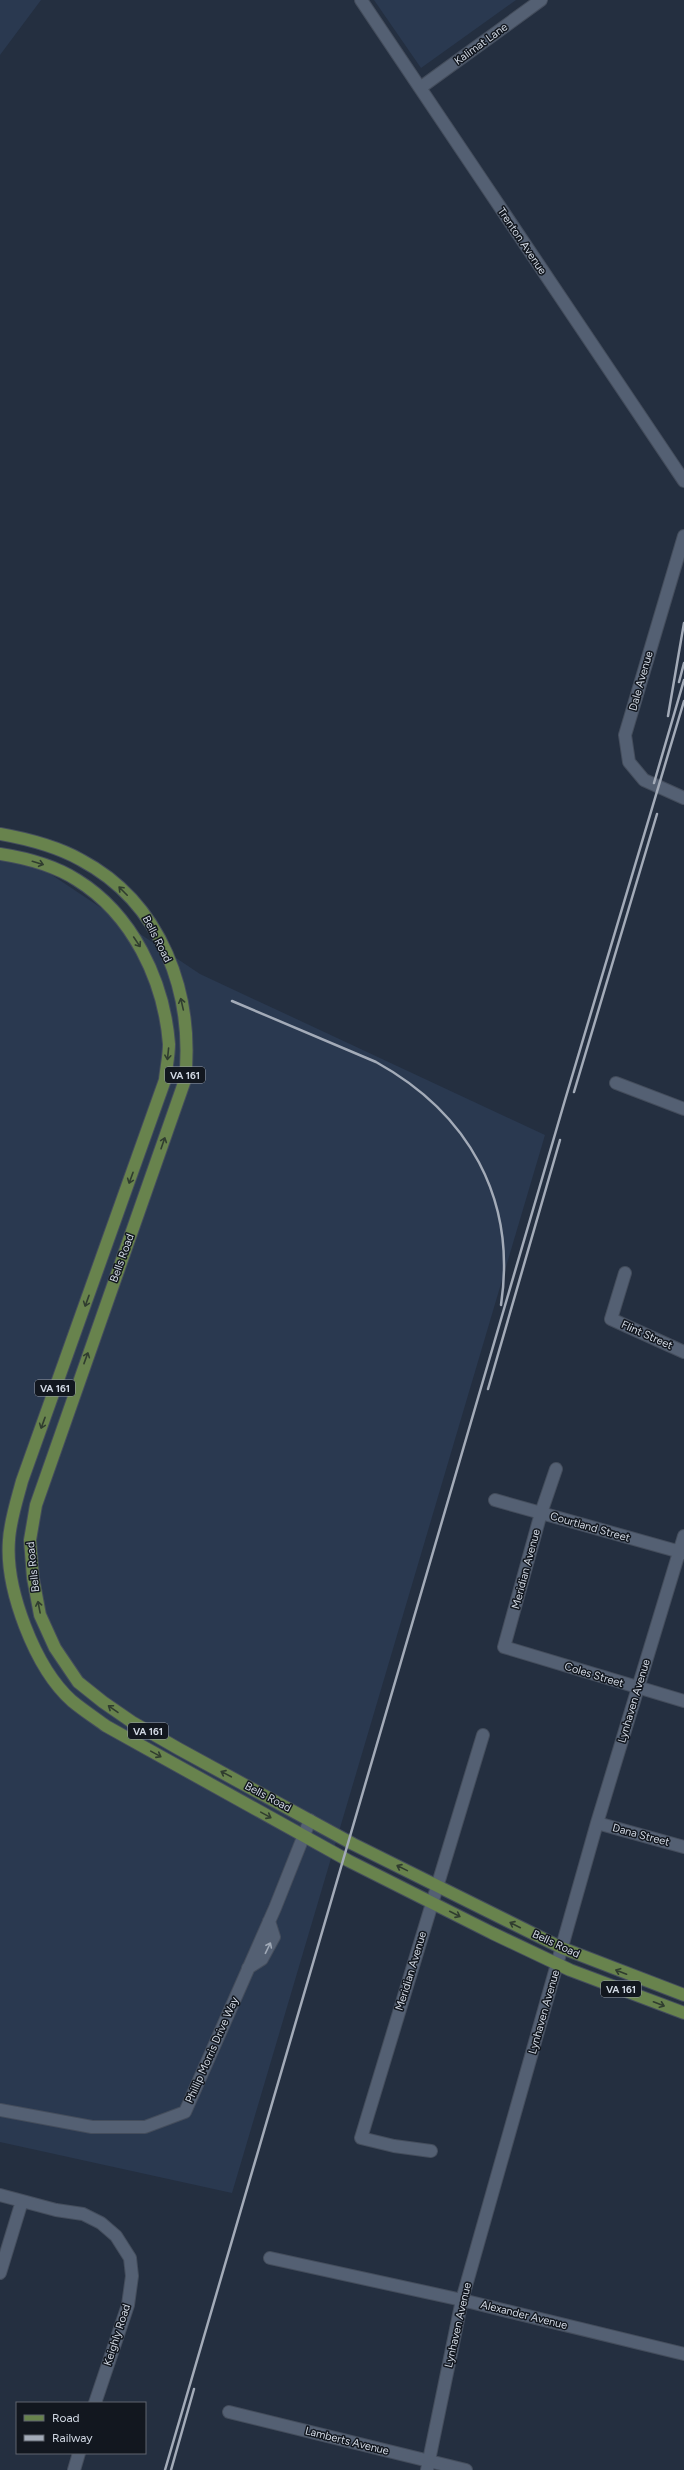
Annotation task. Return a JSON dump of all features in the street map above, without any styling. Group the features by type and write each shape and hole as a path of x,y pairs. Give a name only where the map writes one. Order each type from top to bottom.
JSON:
{"main road":[{"name":"Bells Road","path":"0,834 46,844 82,860 117,885 148,917 166,951 185,1014 188,1048 185,1080 73,1395 36,1505 30,1540 33,1578 40,1615 56,1648 78,1682 132,1722 179,1749 310,1820 562,1948 684,1995"},
{"name":"Bells Road","path":"0,854 56,869 77,880 98,894 123,923 142,950 158,988 169,1045 165,1080 22,1481 9,1540 12,1582 22,1619 51,1675 71,1700 106,1726 304,1836 558,1965 684,2013"},
{"path":"140,1153 157,1159"},
{"path":"56,1387 73,1395"},
{"path":"170,1762 179,1749"}],"street":[{"name":"Trenton Avenue","path":"361,0 684,481"},
{"name":"Kalimat Lane","path":"420,88 541,0"},
{"name":"Dale Avenue","path":"684,536 625,735 629,762 644,780 684,798"},
{"path":"616,1082 684,1109"},
{"name":"Flint Street","path":"625,1273 611,1319 684,1352"},
{"name":"Meridian Avenue","path":"504,1647 541,1513 556,1469"},
{"name":"Courtland Street","path":"495,1500 682,1553"},
{"name":"Lynhaven Avenue","path":"428,2466 462,2300 597,1823 682,1553 684,1536"},
{"name":"Coles Street","path":"504,1647 638,1689 684,1701"},
{"name":"Meridian Avenue","path":"431,2151 394,2146 361,2138 483,1735"},
{"name":"Phillip Morris Drive Way","path":"0,2110 92,2127 145,2127 185,2112 248,1968 262,1960 274,1937 269,1921 310,1820"},
{"name":"Dana Street","path":"597,1823 684,1847"},
{"name":"Keighly Road","path":"0,2195 56,2210 83,2214 101,2223 116,2236 130,2258 132,2276 128,2305 95,2402"},
{"path":"0,2274 18,2200"},
{"name":"Alexander Avenue","path":"270,2258 462,2300 684,2354"},
{"name":"Lamberts Avenue","path":"229,2412 428,2466 466,2470"},
{"path":"74,2470 79,2454"}],"shaded area":[{"path":"0,0 41,0 0,55"},
{"path":"374,0 516,0 421,68"},
{"path":"0,860 40,867 200,974 545,1135 232,2193 0,2142"}],"railway":[{"path":"668,716 684,623"},
{"path":"679,682 684,663"},
{"path":"654,783 684,680"},
{"path":"165,2470 565,1100 684,701"},
{"path":"574,1092 657,814"},
{"path":"232,1001 376,1062 408,1083 437,1106 460,1133 479,1162 493,1195 501,1229 504,1266 501,1305"},
{"path":"488,1389 560,1140"},
{"path":"171,2470 194,2389"}]}
